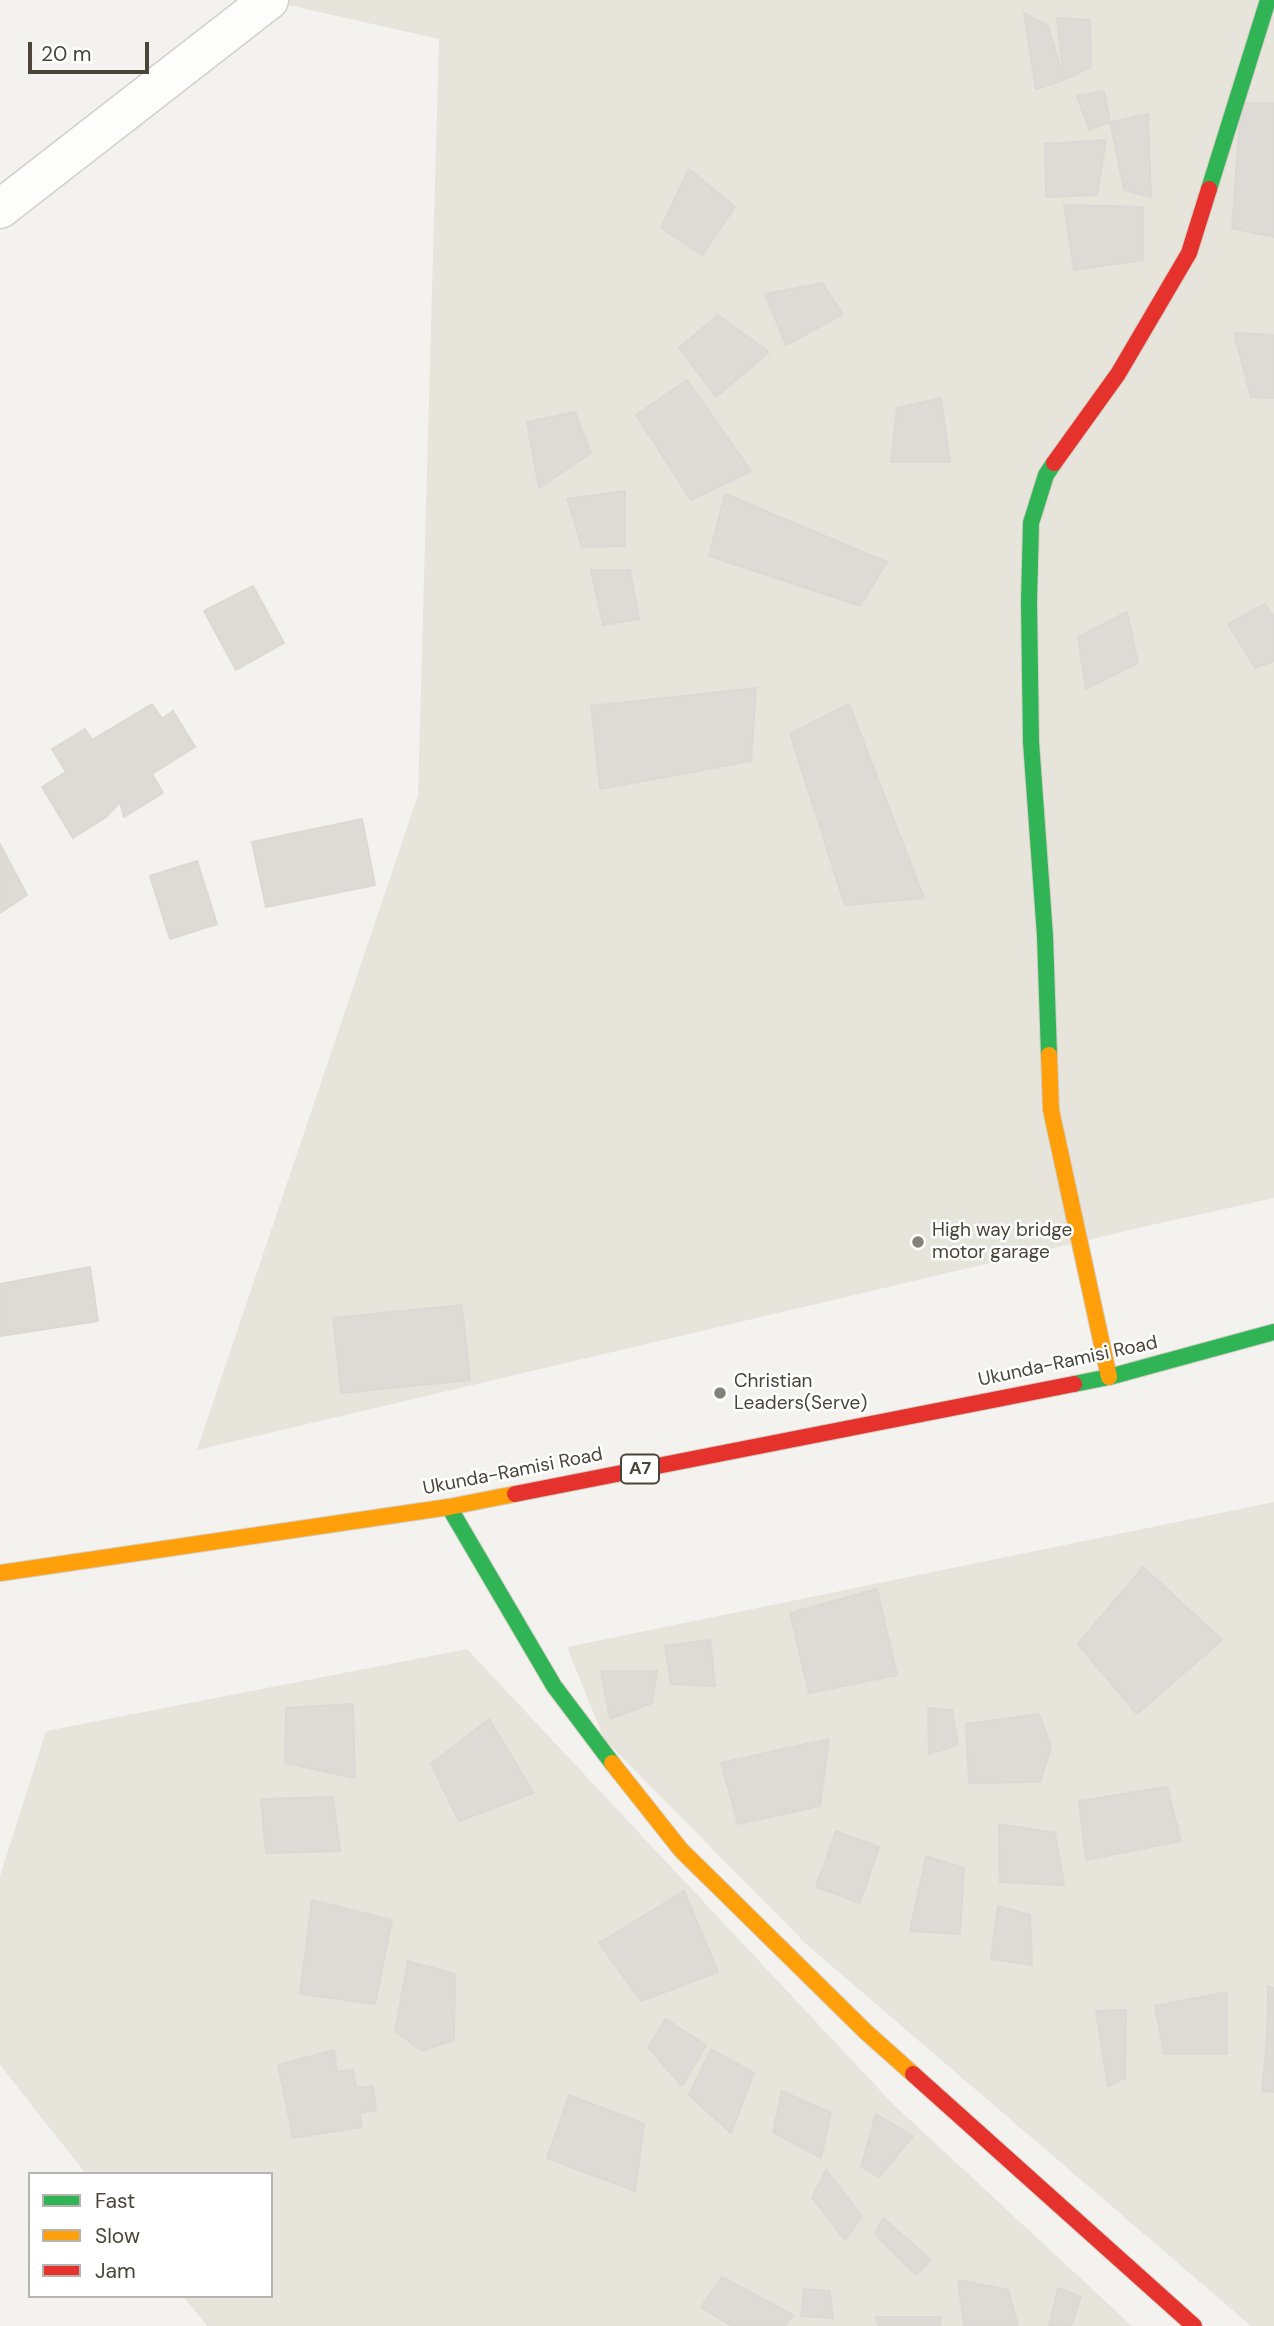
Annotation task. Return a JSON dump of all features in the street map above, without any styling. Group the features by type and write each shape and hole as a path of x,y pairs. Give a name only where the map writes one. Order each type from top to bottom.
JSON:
{"main road":[{"path":"1109,1377 1051,1110 1045,936 1031,742 1031,523 1046,475 1118,374 1189,253 1269,0"},
{"name":"Ukunda-Ramisi Road","path":"0,1573 449,1507 1109,1377 1274,1332"},
{"path":"449,1507 554,1686 681,1850 866,2032 1194,2326"}],"street":[{"path":"0,209 269,0"}],"shaded area":[{"path":"266,0 1274,0 1274,1198 197,1450 418,795 439,39"},
{"path":"1274,1502 1274,2326 1251,2326 806,1944 604,1739 567,1647"},
{"path":"467,1649 892,2103 1132,2326 207,2326 185,2298 273,2298 273,2172 84,2172 0,2065 0,1876 46,1731"}],"building":[{"path":"1024,13 1048,26 1064,80 1036,89"},
{"path":"1057,18 1090,20 1091,67 1064,80"},
{"path":"1104,91 1110,122 1089,130 1077,96"},
{"path":"1241,103 1274,103 1274,237 1232,228"},
{"path":"1148,114 1151,197 1124,190 1110,122"},
{"path":"1106,140 1097,195 1046,197 1045,144"},
{"path":"689,169 735,207 702,255 661,228"},
{"path":"1064,205 1143,207 1143,260 1074,270"},
{"path":"822,283 843,314 786,345 765,294"},
{"path":"718,315 769,352 716,397 679,348"},
{"path":"1234,333 1274,335 1274,398 1251,397"},
{"path":"687,380 751,471 691,500 636,415"},
{"path":"941,398 950,462 891,462 897,408"},
{"path":"575,412 591,453 539,488 527,422"},
{"path":"625,491 625,546 582,547 567,499"},
{"path":"725,494 887,562 860,606 709,556"},
{"path":"591,570 630,570 639,619 603,625"},
{"path":"253,586 284,643 236,670 204,611"},
{"path":"1265,604 1274,617 1274,661 1255,668 1228,624"},
{"path":"1127,612 1138,663 1086,689 1078,637"},
{"path":"756,688 751,761 600,789 591,706"},
{"path":"152,704 162,719 173,711 195,747 152,774 163,793 124,817 120,802 106,817 73,838 42,787 66,772 52,749 85,729 92,740"},
{"path":"849,704 924,898 845,905 790,734"},
{"path":"362,819 375,885 266,907 252,842"},
{"path":"0,844 27,895 0,913"},
{"path":"197,861 217,924 170,939 150,876"},
{"path":"90,1267 98,1321 0,1336 0,1284"},
{"path":"462,1305 470,1380 341,1393 333,1318"},
{"path":"1143,1567 1222,1640 1137,1714 1078,1644"},
{"path":"877,1589 897,1675 809,1693 790,1613"},
{"path":"710,1640 715,1686 671,1684 665,1646"},
{"path":"601,1671 657,1671 652,1703 610,1719"},
{"path":"353,1704 355,1778 285,1763 286,1708"},
{"path":"928,1708 952,1710 958,1745 929,1754"},
{"path":"1039,1714 1051,1747 1040,1782 969,1783 966,1724"},
{"path":"489,1719 534,1793 459,1821 431,1764"},
{"path":"829,1739 820,1806 738,1824 721,1763"},
{"path":"1167,1787 1181,1841 1086,1860 1079,1801"},
{"path":"333,1797 340,1851 266,1853 261,1799"},
{"path":"999,1824 1055,1833 1064,1885 1000,1882"},
{"path":"836,1831 879,1847 860,1903 816,1887"},
{"path":"926,1856 964,1868 960,1934 910,1931"},
{"path":"684,1891 718,1972 641,2001 599,1943"},
{"path":"312,1900 392,1920 375,2004 300,1994"},
{"path":"998,1906 1030,1915 1032,1965 991,1959"},
{"path":"408,1961 455,1974 454,2040 422,2051 395,2031"},
{"path":"1268,1986 1274,1988 1274,2092 1262,2091"},
{"path":"1227,1992 1227,2054 1164,2054 1155,2006"},
{"path":"1126,2010 1125,2078 1108,2086 1096,2011"},
{"path":"666,2019 706,2045 682,2086 648,2047"},
{"path":"711,2049 754,2073 731,2133 689,2095"},
{"path":"334,2050 337,2072 353,2070 356,2088 373,2086 376,2110 360,2113 362,2127 293,2138 278,2065"},
{"path":"782,2091 831,2113 821,2158 773,2132"},
{"path":"569,2095 644,2124 635,2191 547,2158"},
{"path":"876,2114 913,2136 879,2177 861,2167"},
{"path":"826,2170 862,2216 845,2240 812,2198"},
{"path":"883,2218 931,2260 916,2275 875,2234"},
{"path":"722,2277 793,2315 785,2326 732,2326 701,2307"},
{"path":"958,2280 1008,2290 1018,2326 964,2326"},
{"path":"1058,2288 1081,2297 1071,2326 1049,2326"},
{"path":"804,2289 830,2291 833,2318 801,2316"},
{"path":"876,2317 941,2317 940,2326 879,2326"}],"traffic: fast":[{"path":"1209,189 1268,0"},
{"path":"1049,1055 1045,936 1031,742 1029,602 1031,523 1046,475 1054,463"},
{"path":"1074,1384 1274,1332"},
{"path":"449,1507 554,1686 612,1763"}],"traffic: slow":[{"path":"1049,1055 1051,1110 1109,1377"},
{"path":"0,1573 449,1507 515,1494"},
{"path":"612,1763 681,1850 866,2032 913,2074"}],"traffic: jam":[{"path":"1054,463 1118,374 1189,253 1209,189"},
{"path":"515,1494 1074,1384"},
{"path":"913,2074 1194,2326"}],"place":[{"name":"High way bridge motor garage","path":"918,1242"},
{"name":"Christian Leaders(Serve)","path":"720,1393"}]}
